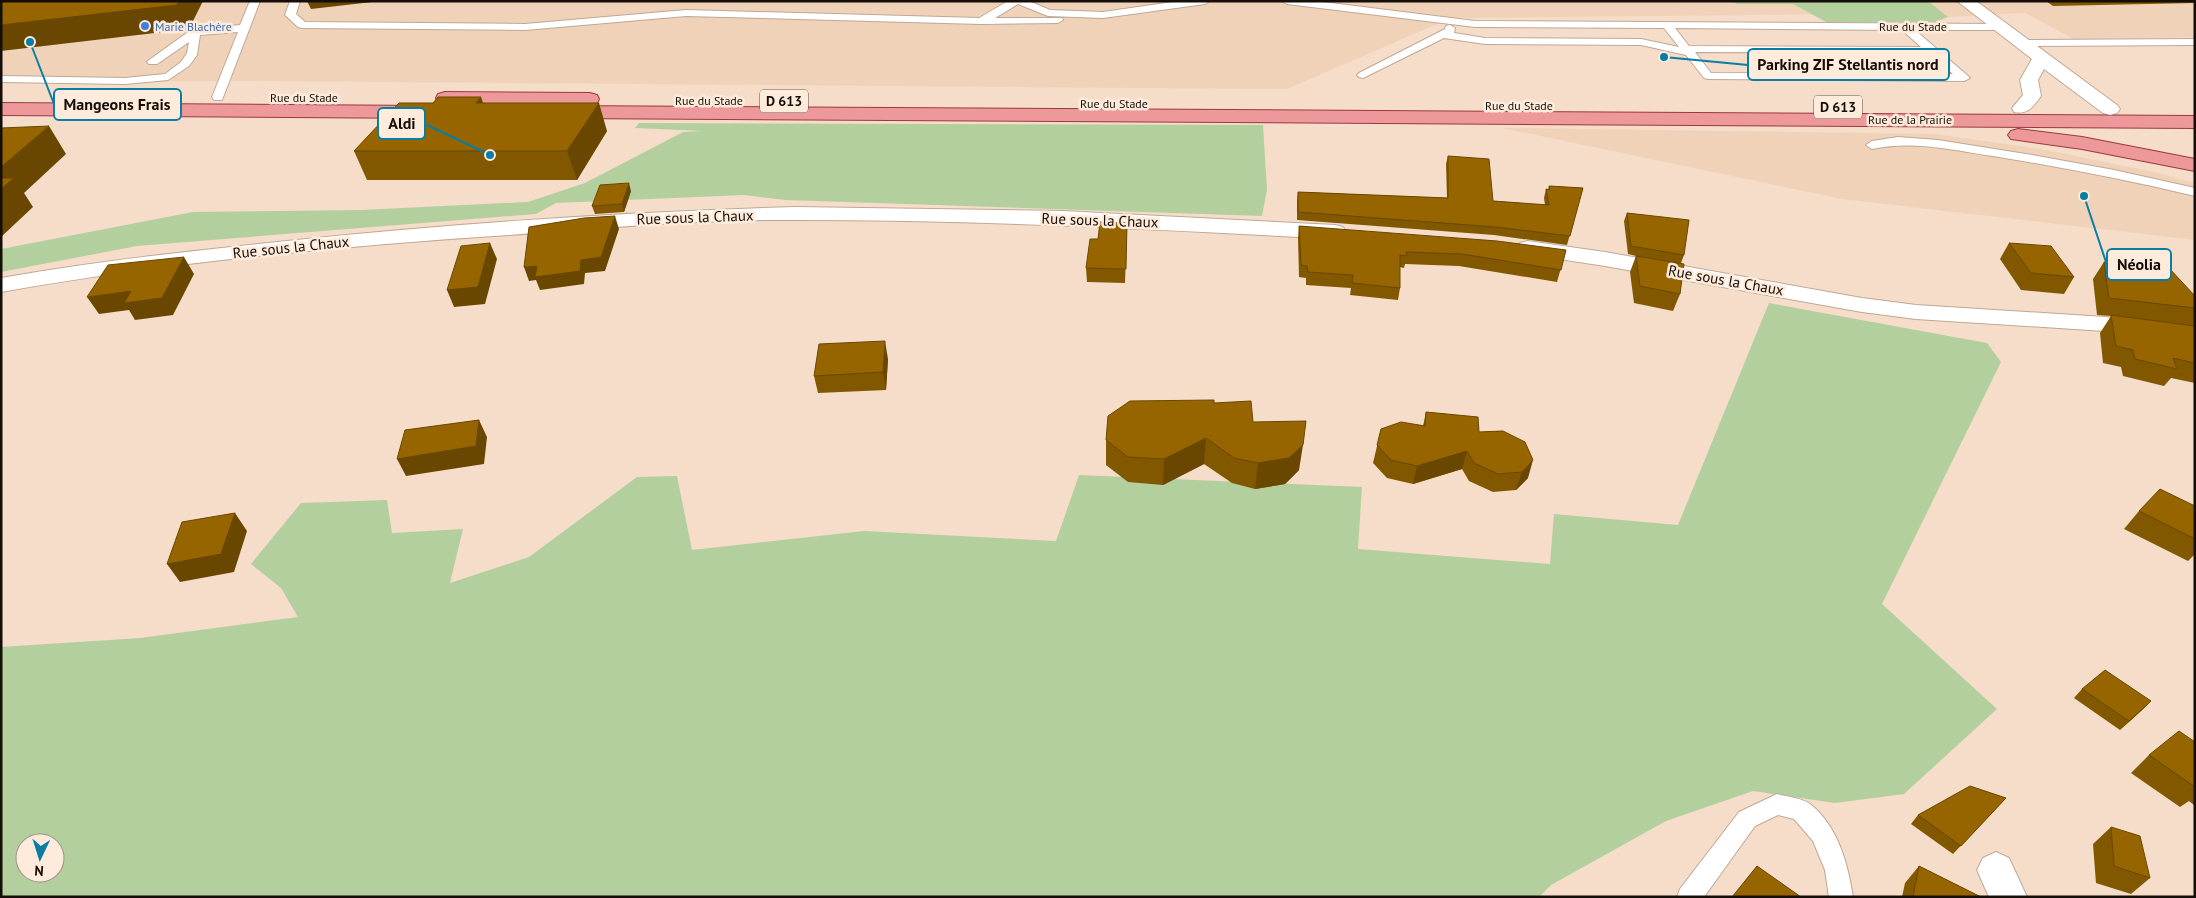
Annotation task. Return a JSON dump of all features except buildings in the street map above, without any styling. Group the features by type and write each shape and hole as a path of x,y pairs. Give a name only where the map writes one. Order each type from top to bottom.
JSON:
{"main road":[{"name":"Rue du Stade","path":"1,95 1566,111"},
{"path":"2110,108 2144,134 2171,150 2195,158"},
{"name":"Rue de la Prairie","path":"1566,111 2195,108"},
{"name":"Rue du Stade","path":"1,109 1566,111"},
{"name":"Rue de la Prairie","path":"1566,111 1822,119 2128,121"},
{"path":"1822,119 2022,135 2090,144 2195,165"},
{"path":"2128,121 2191,131"}],"street":[{"path":"1965,1 2110,108"},
{"path":"2021,108 2032,96 2029,80 2042,59"},
{"name":"Rue sous la Chaux","path":"1,285 62,274 186,258 376,238 679,217 795,213 1063,218 1268,227 1356,234"},
{"name":"Rue sous la Chaux","path":"1503,245 1605,259 1916,312 2105,324 2195,336"}],"lane":[{"path":"218,97 255,1"},
{"path":"295,1 290,15 302,25 525,27 686,13 981,20 1068,20 1205,1"},
{"path":"981,20 1016,1"},
{"path":"1020,1 1048,13 1103,16"},
{"name":"Rue du Stade","path":"1287,1 1452,22 2000,26"},
{"path":"1363,75 1450,32 1452,22"},
{"path":"1667,25 1708,76 1964,78 1904,26"},
{"path":"185,64 153,62 195,32 245,28"},
{"path":"1,80 149,80 168,77 185,64 193,53 195,32"},
{"path":"1443,34 1485,41 1641,42 1688,51 1932,50"},
{"path":"2023,43 2195,42"},
{"path":"1872,145 1898,141 1934,144 2110,173 2195,192"},
{"path":"1689,897 1747,819 1777,804 1801,811 1822,834 1837,870 1842,897"}],"shaded area":[{"path":"1,1 2195,1 2195,37 2074,39 2025,13 1948,17 1849,14 1451,18 1287,89 263,81 1,82"},
{"path":"1502,128 1935,134 2041,149 2154,172 2195,183 2195,240 1842,199"}],"green space":[{"path":"1733,1 1928,1 1948,17 1935,22 1826,22 1793,4 1737,4"},
{"path":"639,123 1263,125 1267,190 1262,216 786,200 744,195 556,203 536,214 137,246 1,272 1,249 193,212 361,210 528,202 585,183 683,132 703,131 635,128"},
{"path":"1769,303 1987,343 2001,362 1882,604 1997,709 1904,794 1835,803 1753,791 1666,821 1551,885 1539,897 1,897 1,647 140,638 298,617 281,588 251,564 301,503 387,500 392,533 463,529 450,583 529,557 637,477 677,476 692,550 864,531 1056,541 1079,475 1362,487 1358,549 1550,564 1554,514 1678,525"}],"place":[{"name":"Marie Blachère","path":"145,26"},
{"name":"Mangeons Frais","path":"30,42"},
{"name":"Parking ZIF Stellantis nord","path":"1664,57"},
{"name":"Aldi","path":"490,155"},
{"name":"Néolia","path":"2084,196"}]}
